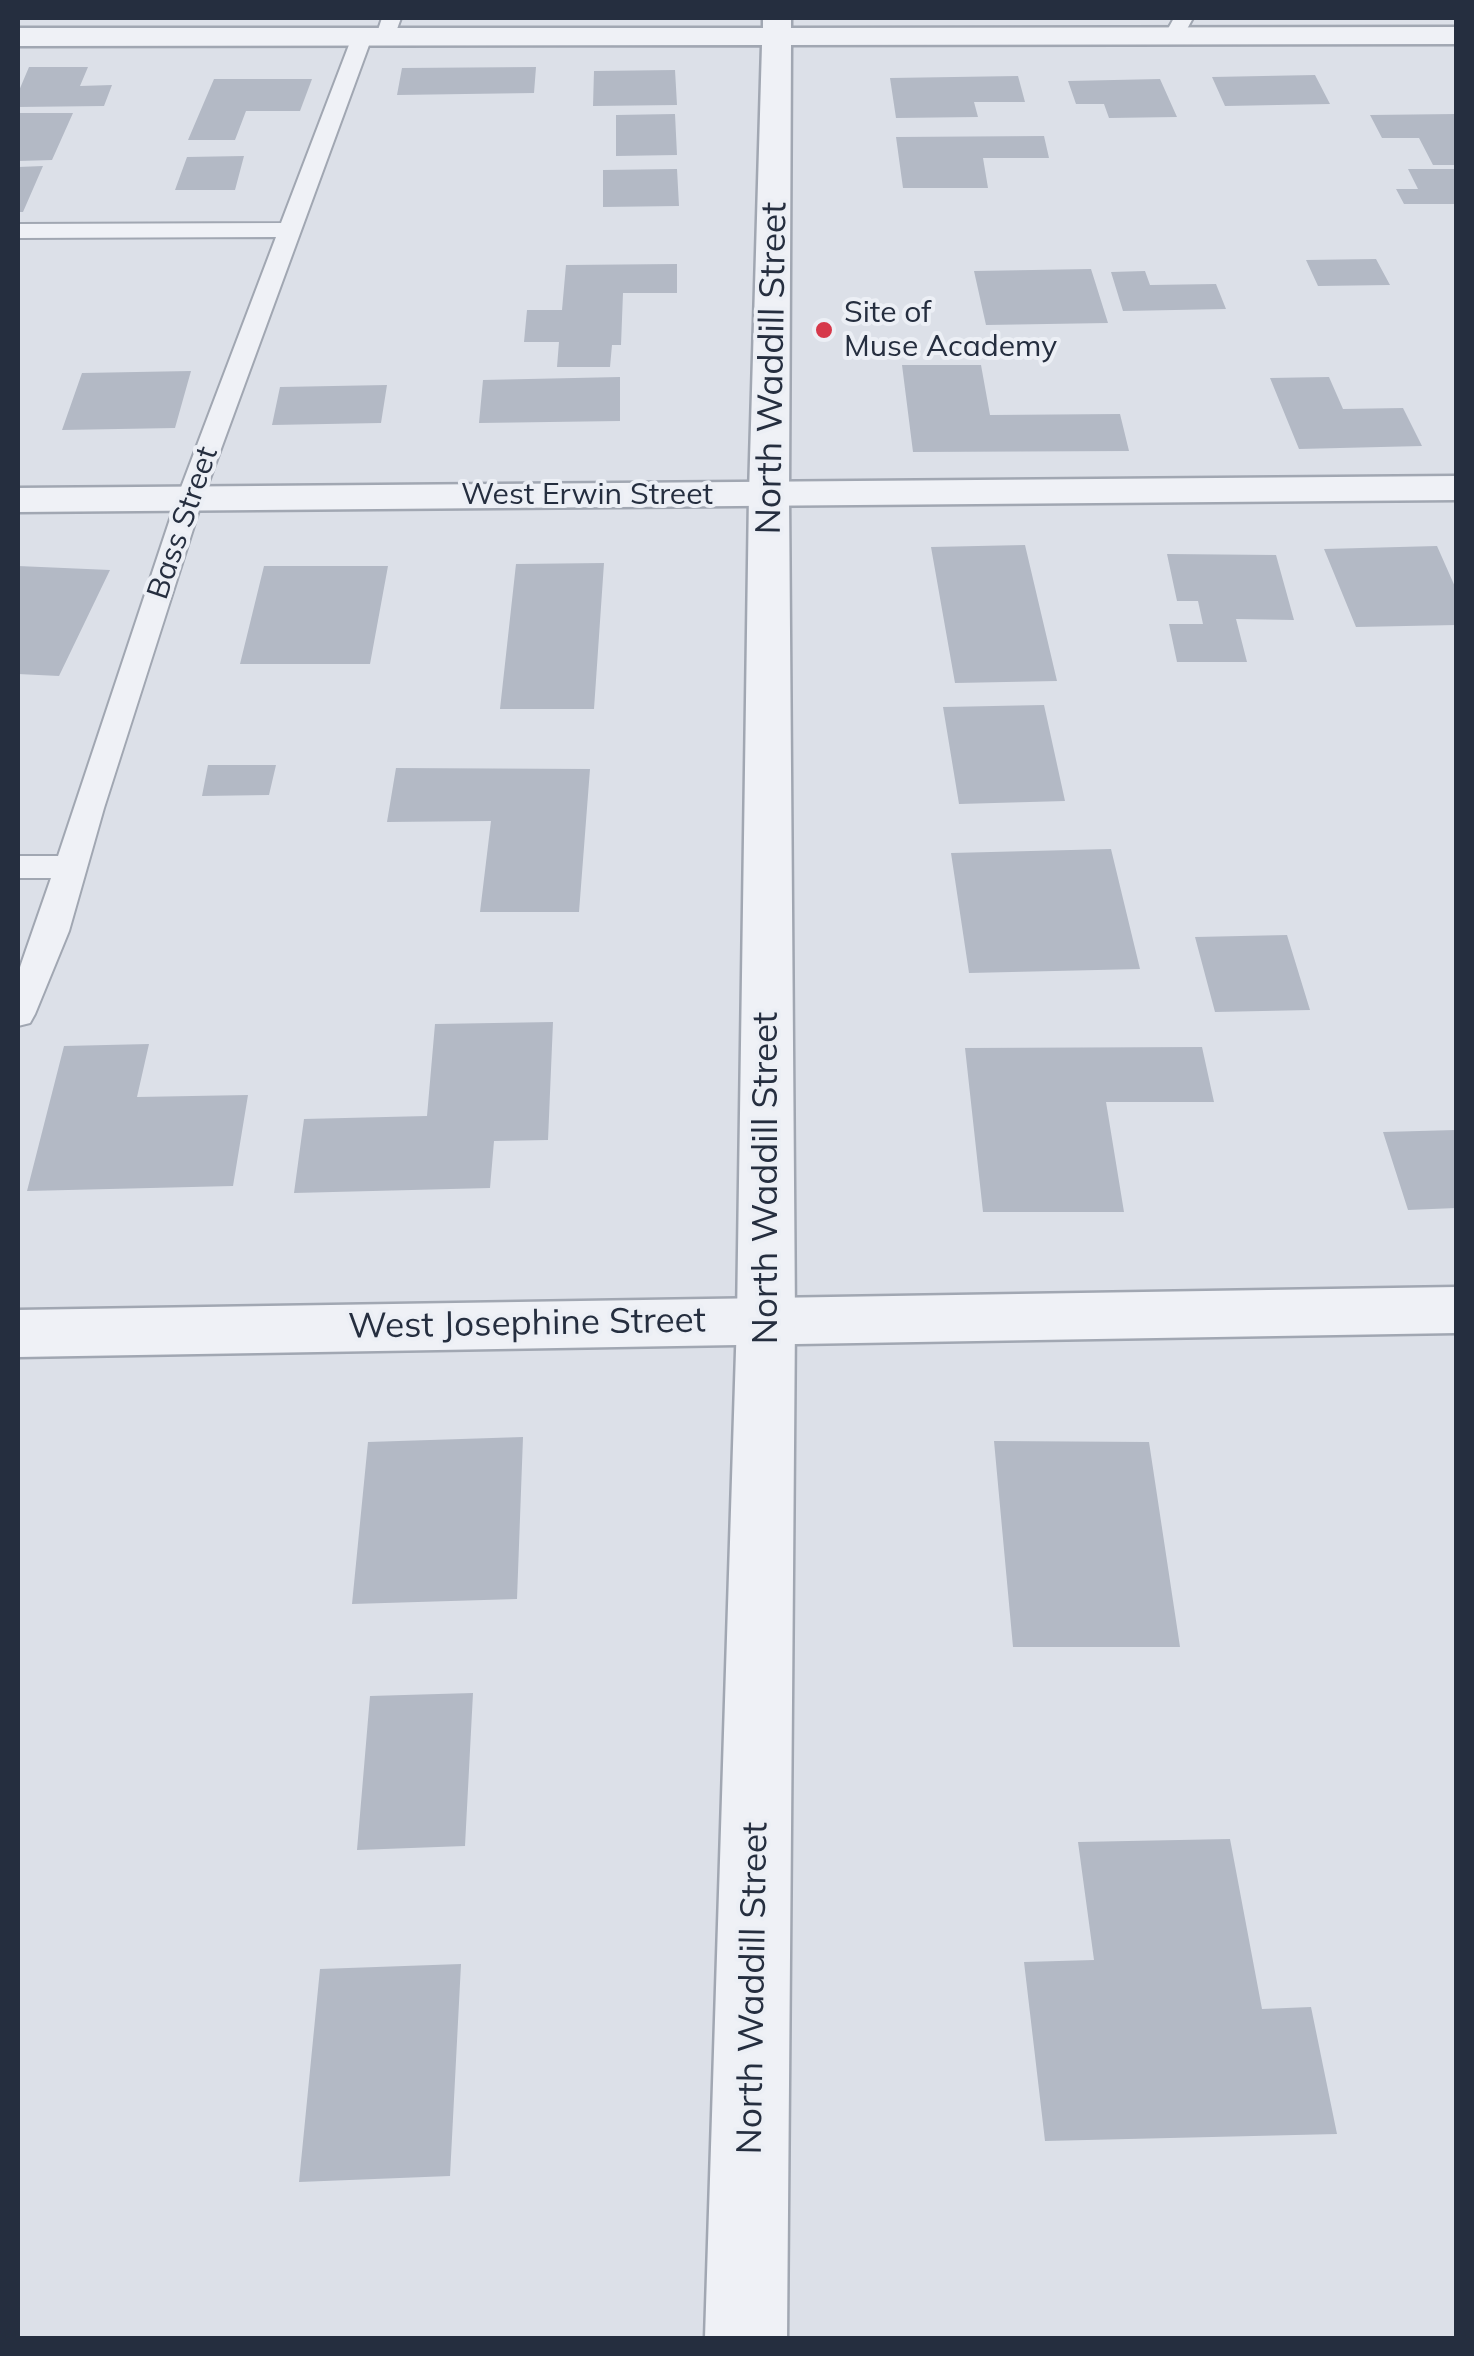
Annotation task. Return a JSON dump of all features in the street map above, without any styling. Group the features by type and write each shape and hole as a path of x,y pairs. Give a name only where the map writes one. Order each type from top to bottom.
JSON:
{"street":[{"path":"18,37 776,27 1178,27 1456,36"},
{"name":"North Waddill Street","path":"746,2338 766,1319 776,27"},
{"name":"West Erwin Street","path":"18,500 1456,488"},
{"name":"West Josephine Street","path":"18,1334 1456,1310"}],"lane":[{"name":"Bass Street","path":"18,1014 52,931 190,498 290,230 379,30"},
{"path":"18,230 290,230"},
{"path":"18,867 71,866"}],"building":[{"path":"29,67 88,67 80,86 112,85 104,106 18,107 18,93"},
{"path":"536,67 534,93 397,95 402,68"},
{"path":"675,70 677,105 593,106 594,71"},
{"path":"1315,75 1330,104 1225,106 1212,77"},
{"path":"1018,76 1025,102 974,102 978,117 896,118 890,78"},
{"path":"214,79 312,79 300,111 246,111 235,140 188,140"},
{"path":"1160,79 1177,117 1109,118 1104,104 1076,104 1068,81"},
{"path":"18,113 73,113 52,160 18,161"},
{"path":"675,114 677,155 616,156 616,115"},
{"path":"1456,114 1456,165 1433,165 1419,138 1382,138 1370,115"},
{"path":"1044,136 1049,158 983,158 988,188 903,188 896,137"},
{"path":"244,156 235,190 175,190 187,157"},
{"path":"43,166 23,212 18,212 18,167"},
{"path":"677,169 679,206 603,207 603,170"},
{"path":"1408,169 1456,169 1456,204 1404,204 1396,189 1418,189"},
{"path":"1376,259 1390,285 1318,286 1306,260"},
{"path":"677,264 677,293 623,293 621,345 612,345 610,367 557,367 559,342 524,342 527,310 562,310 566,265"},
{"path":"1091,269 1108,323 986,325 974,271"},
{"path":"1145,271 1150,285 1216,284 1226,309 1123,311 1111,272"},
{"path":"902,365 981,365 990,415 1120,414 1129,451 913,452"},
{"path":"191,371 175,428 62,430 82,373"},
{"path":"620,377 620,421 479,423 483,380"},
{"path":"1329,377 1343,409 1403,408 1422,446 1299,449 1270,378"},
{"path":"387,385 381,423 272,425 280,387"},
{"path":"1025,545 1057,681 955,683 931,547"},
{"path":"1437,546 1456,589 1456,625 1356,627 1324,549"},
{"path":"1167,554 1276,555 1294,620 1236,619 1247,662 1177,662 1169,624 1203,624 1198,601 1177,601"},
{"path":"604,563 594,709 500,709 516,564"},
{"path":"18,566 110,570 59,676 18,674"},
{"path":"264,566 388,566 370,664 240,664"},
{"path":"1044,705 1065,801 959,804 943,707"},
{"path":"208,765 276,765 269,795 202,796"},
{"path":"396,768 590,769 579,912 480,912 491,821 387,822"},
{"path":"1111,849 1140,969 969,973 951,853"},
{"path":"1287,935 1310,1010 1215,1012 1195,937"},
{"path":"553,1022 548,1140 494,1141 490,1188 294,1193 304,1119 427,1116 435,1024"},
{"path":"149,1044 137,1097 248,1095 233,1186 27,1191 64,1046"},
{"path":"1202,1047 1214,1102 1106,1102 1124,1212 983,1212 965,1048"},
{"path":"1456,1130 1456,1208 1408,1210 1383,1132"},
{"path":"523,1437 517,1599 352,1604 368,1442"},
{"path":"994,1441 1149,1442 1180,1647 1013,1647"},
{"path":"473,1693 465,1846 357,1850 370,1696"},
{"path":"1230,1839 1262,2009 1311,2007 1337,2134 1045,2141 1024,1962 1094,1960 1078,1842"},
{"path":"461,1964 450,2176 299,2182 320,1969"}],"place":[{"name":"Site of Muse Academy","path":"824,330"}]}
